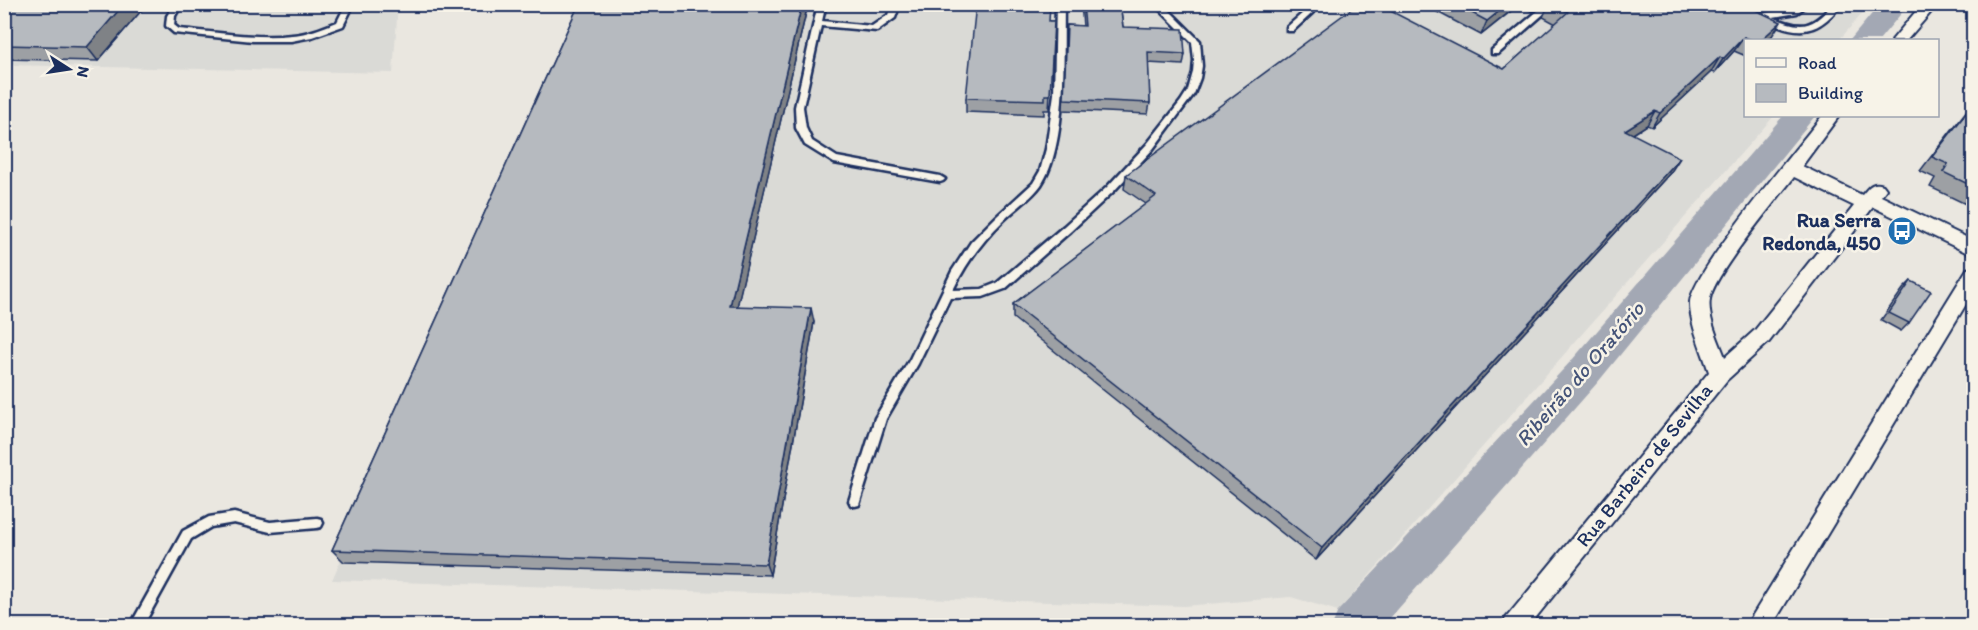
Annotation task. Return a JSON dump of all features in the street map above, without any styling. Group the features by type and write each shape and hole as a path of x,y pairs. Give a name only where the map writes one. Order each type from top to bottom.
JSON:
{"street":[{"path":"1900,39 1931,4"},
{"name":"Rua Barbeiro de Sevilha","path":"1514,626 1720,374 1700,311 1701,294 1715,268 1830,117"},
{"path":"1792,169 1871,197 1974,249"},
{"path":"1720,374 1762,336 1871,197"},
{"path":"1758,626 1974,274"}],"lane":[{"path":"178,4 171,16 170,26 177,31 253,38 291,38 309,35 340,24 350,4"},
{"path":"822,4 799,107 801,128 808,143 834,160 940,179"},
{"path":"818,22 874,29 892,16 896,4"},
{"path":"855,501 881,418 914,361 956,274 975,245 1036,185 1045,171 1051,148 1058,94 1060,4"},
{"path":"948,294 983,293 1001,286 1100,198 1149,149 1191,94 1197,80 1196,41 1158,4"},
{"path":"1290,29 1318,4"},
{"path":"1495,52 1551,4"},
{"path":"1739,4 1783,25 1806,30 1824,20 1838,4"},
{"path":"1763,16 1794,11 1805,4"},
{"path":"136,626 187,535 209,522 234,518 270,527 316,523"}],"shaded area":[{"path":"398,4 393,73 5,65 5,5"},
{"path":"586,5 1870,5 1840,39 1744,39 1744,117 1773,117 1338,611 1291,597 1184,606 332,580"}],"building":[{"path":"4,4 124,4 87,47 4,45"},
{"path":"579,4 802,4 730,306 811,308 766,564 332,550"},
{"path":"976,4 1050,4 1049,21 1054,21 1050,95 1045,95 1045,100 966,98"},
{"path":"1083,4 1120,4 1123,27 1183,29 1185,54 1148,52 1150,103 1064,99 1067,25 1085,26"},
{"path":"1358,4 1377,4 1504,69 1568,12 1552,4 1743,4 1781,22 1762,39 1744,37 1723,59 1720,57 1660,113 1655,111 1625,130 1680,158 1322,548 1013,304 1156,196 1126,175"},
{"path":"1455,4 1508,4 1487,21"},
{"path":"1974,103 1974,187 1943,172 1948,164 1932,157"},
{"path":"1911,281 1931,291 1909,323 1889,313"}],"waterway":[{"name":"Ribeirão do Oratório","path":"1865,39 1895,4"},
{"name":"Ribeirão do Oratório","path":"1354,626 1585,371 1799,117"}],"place":[{"name":"Rua Serra Redonda, 450","path":"1902,231"}]}
